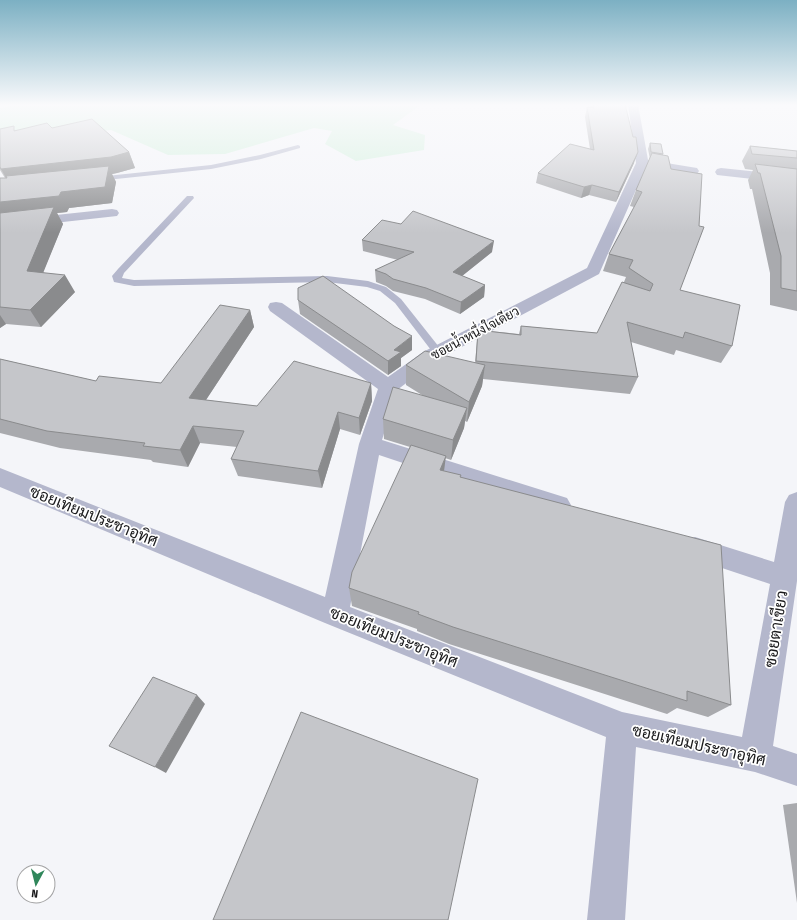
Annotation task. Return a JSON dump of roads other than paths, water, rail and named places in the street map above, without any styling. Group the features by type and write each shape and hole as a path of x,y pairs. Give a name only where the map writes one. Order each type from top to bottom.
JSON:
{"street":[{"path":"640,147 642,163 693,171"},
{"name":"ซอยน้ำหนึ่งใจเดียว","path":"388,387 438,352 593,271 642,163"},
{"path":"721,172 797,180"},
{"path":"0,225 112,213"},
{"path":"276,307 388,387 370,444 335,614"},
{"path":"370,444 581,512"},
{"name":"ซอยเทียมประชาอุทิศ","path":"0,477 335,614 622,728 756,756 797,770"},
{"name":"ซอยตาเขียว","path":"756,756 797,502"},
{"path":"672,541 785,577"},
{"path":"606,920 622,728"}],"lane":[{"path":"86,181 211,167 261,157 298,147"},
{"path":"190,198 121,271 117,276 117,280 134,283 328,279 368,284 384,289 398,301 438,352"}]}
